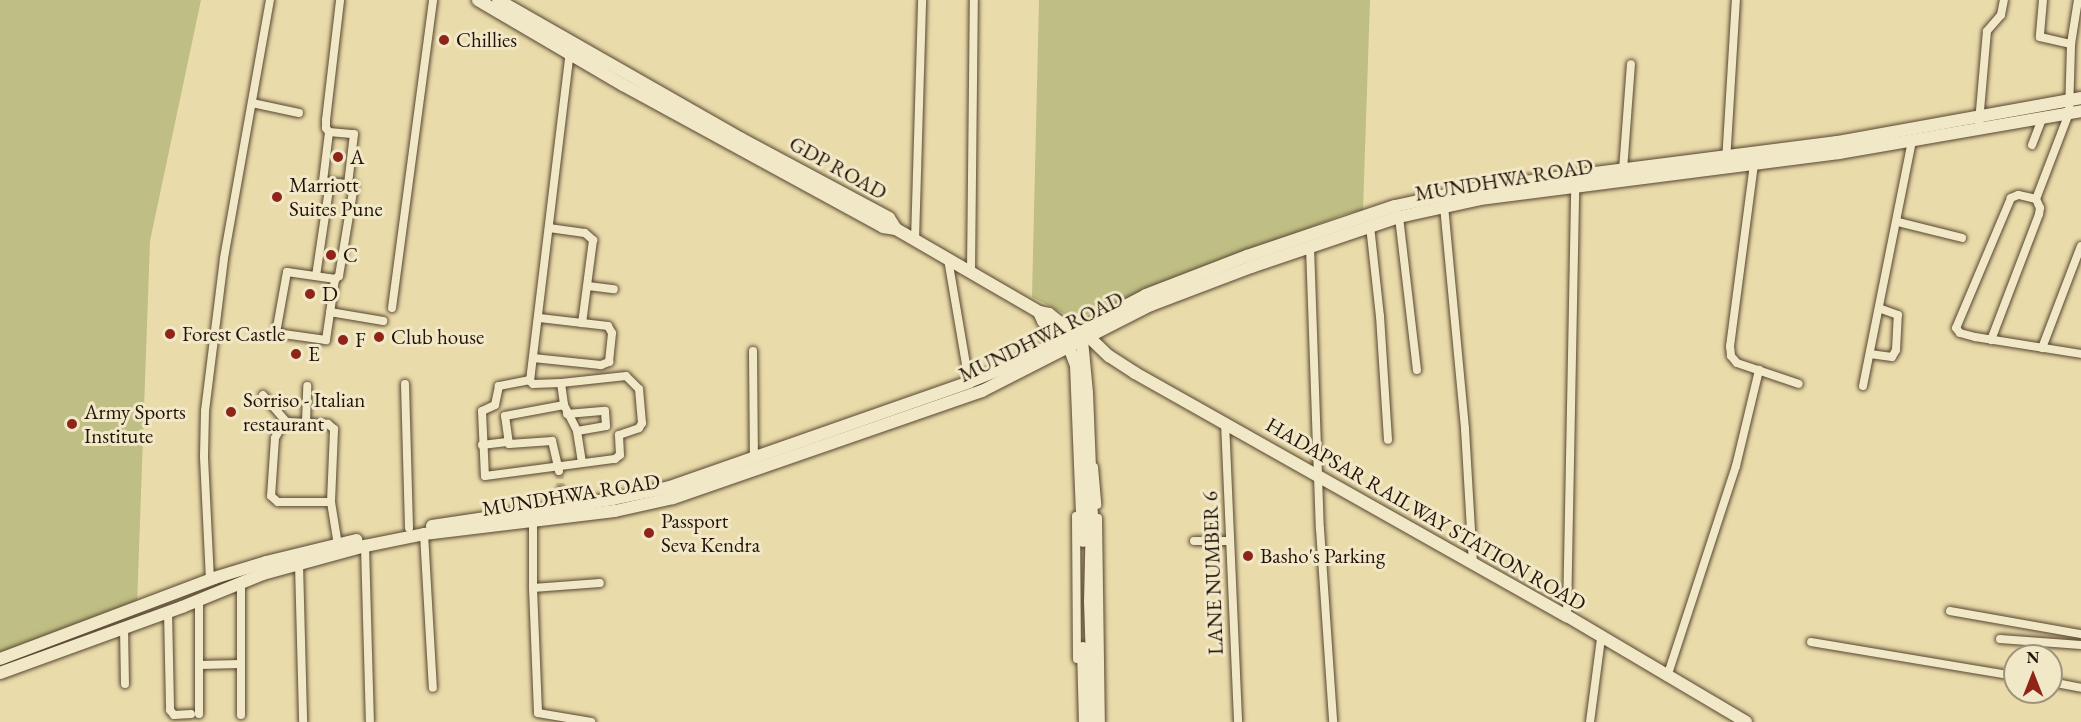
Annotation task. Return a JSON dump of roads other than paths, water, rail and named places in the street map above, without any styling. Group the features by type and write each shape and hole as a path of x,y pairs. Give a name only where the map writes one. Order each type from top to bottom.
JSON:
{"main road":[{"path":"478,0 572,47"},
{"name":"GDP ROAD","path":"498,0 572,47 889,218 896,229 971,272"},
{"name":"MUNDHWA ROAD","path":"0,663 194,586 266,562 409,528 615,511 672,493 903,412 1198,286 1370,226 1392,215 1575,189 1837,142 1979,122 2020,115 2075,99"},
{"name":"MUNDHWA ROAD","path":"2020,115 2043,117 2075,112"},
{"name":"MUNDHWA ROAD","path":"1081,336 1146,295 1194,275 1478,188 1623,170 1726,162 1754,164 1912,141 1979,122"},
{"name":"HADAPSAR RAILWAY STATION ROAD","path":"971,272 1039,312 1049,314 1135,373 1318,474 1746,722"},
{"path":"1039,312 1043,321 1065,343 1076,365 1081,479 1088,516 1094,722"},
{"path":"1081,336 1088,393 1089,456 1085,722"},
{"name":"MUNDHWA ROAD","path":"164,608 201,595 204,598 241,582 299,564 365,546 533,517 563,507 672,493 754,457 982,390 1065,343"},
{"path":"0,673 124,627 164,608 192,591 194,586"},
{"path":"0,663 164,608"}],"street":[{"path":"210,580 204,456 205,411 224,258 270,0"},
{"path":"335,279 287,272 276,333 326,340 335,279 339,276 354,185 323,181 329,132 326,128 326,120 340,0"},
{"path":"392,308 433,0"},
{"path":"915,240 922,0"},
{"path":"971,272 974,0"},
{"path":"1726,162 1736,0"},
{"path":"1979,122 1987,31 2001,15 2004,0"},
{"path":"2043,0 2040,37 2071,44"},
{"path":"2036,199 2075,112 2071,44 2078,0"},
{"path":"530,380 572,47"},
{"path":"1623,170 1631,64"},
{"path":"252,103 299,113"},
{"path":"2032,146 2043,117"},
{"path":"329,132 354,134 348,184"},
{"path":"1863,386 1898,222 1912,141"},
{"path":"1754,164 1730,346 1731,356 1737,363 1799,384"},
{"path":"316,276 330,182"},
{"path":"1566,616 1575,189"},
{"path":"1991,339 2039,214 2039,203 2036,199 2018,195 2011,198 1956,323 1960,333 1991,339 2042,348 2081,354"},
{"path":"1444,206 1465,429 1473,564"},
{"path":"1392,215 1417,370"},
{"path":"1898,222 1962,238"},
{"path":"1370,226 1380,316 1388,440"},
{"path":"549,228 591,236 594,244 582,323"},
{"path":"2042,348 2081,246"},
{"path":"1310,247 1323,600 1333,722"},
{"path":"948,259 969,382"},
{"path":"588,286 614,289"},
{"path":"1870,354 1892,357 1896,350 1898,315 1879,309"},
{"path":"330,312 383,321"},
{"path":"533,358 605,365 609,362 611,329 539,318"},
{"path":"753,351 754,457"},
{"path":"1667,676 1736,466 1759,370"},
{"path":"621,375 633,380 639,389 642,423 639,428 619,435 620,455 615,459 485,476 482,411 495,405 499,386 530,380 533,384 561,383 621,375"},
{"path":"561,383 566,410 577,431 582,462"},
{"path":"405,384 409,528"},
{"path":"306,423 307,386"},
{"path":"263,395 287,423"},
{"path":"507,442 505,421 507,414 566,410 604,411 606,426 577,431"},
{"name":"LANE NUMBER 6","path":"1225,422 1238,722"},
{"path":"331,502 278,502 271,496 275,438 278,430 287,423 328,424 334,429 331,502 338,545"},
{"path":"482,445 552,441 559,468"},
{"path":"1089,456 1097,480 1101,722"},
{"path":"1079,722 1076,523 1081,479"},
{"path":"561,492 563,507"},
{"path":"533,517 533,588 538,713 591,722"},
{"path":"424,534 434,688"},
{"path":"1194,542 1229,541"},
{"path":"365,546 370,720"},
{"path":"299,564 303,722"},
{"path":"241,582 241,715"},
{"path":"533,588 600,583"},
{"path":"164,608 170,710 174,715 195,714 204,598"},
{"path":"1950,611 2081,634"},
{"path":"124,627 125,684"},
{"path":"1590,722 1601,638"},
{"path":"2000,639 2081,645"},
{"path":"1811,642 2003,674"},
{"path":"199,665 241,664"},
{"path":"2063,684 2081,687"}],"tunnel":[{"path":"559,471 561,491"}],"place":[{"name":"Chillies","path":"444,40"},
{"name":"A","path":"338,157"},
{"name":"Marriott Suites Pune","path":"277,197"},
{"name":"C","path":"331,255"},
{"name":"D","path":"310,294"},
{"name":"Forest Castle","path":"170,334"},
{"name":"Club house","path":"379,337"},
{"name":"F","path":"343,340"},
{"name":"E","path":"296,354"},
{"name":"Sorriso - Italian restaurant","path":"231,412"},
{"name":"Army Sports Institute","path":"72,424"},
{"name":"Passport Seva Kendra","path":"649,533"},
{"name":"Basho's Parking","path":"1248,556"}]}
